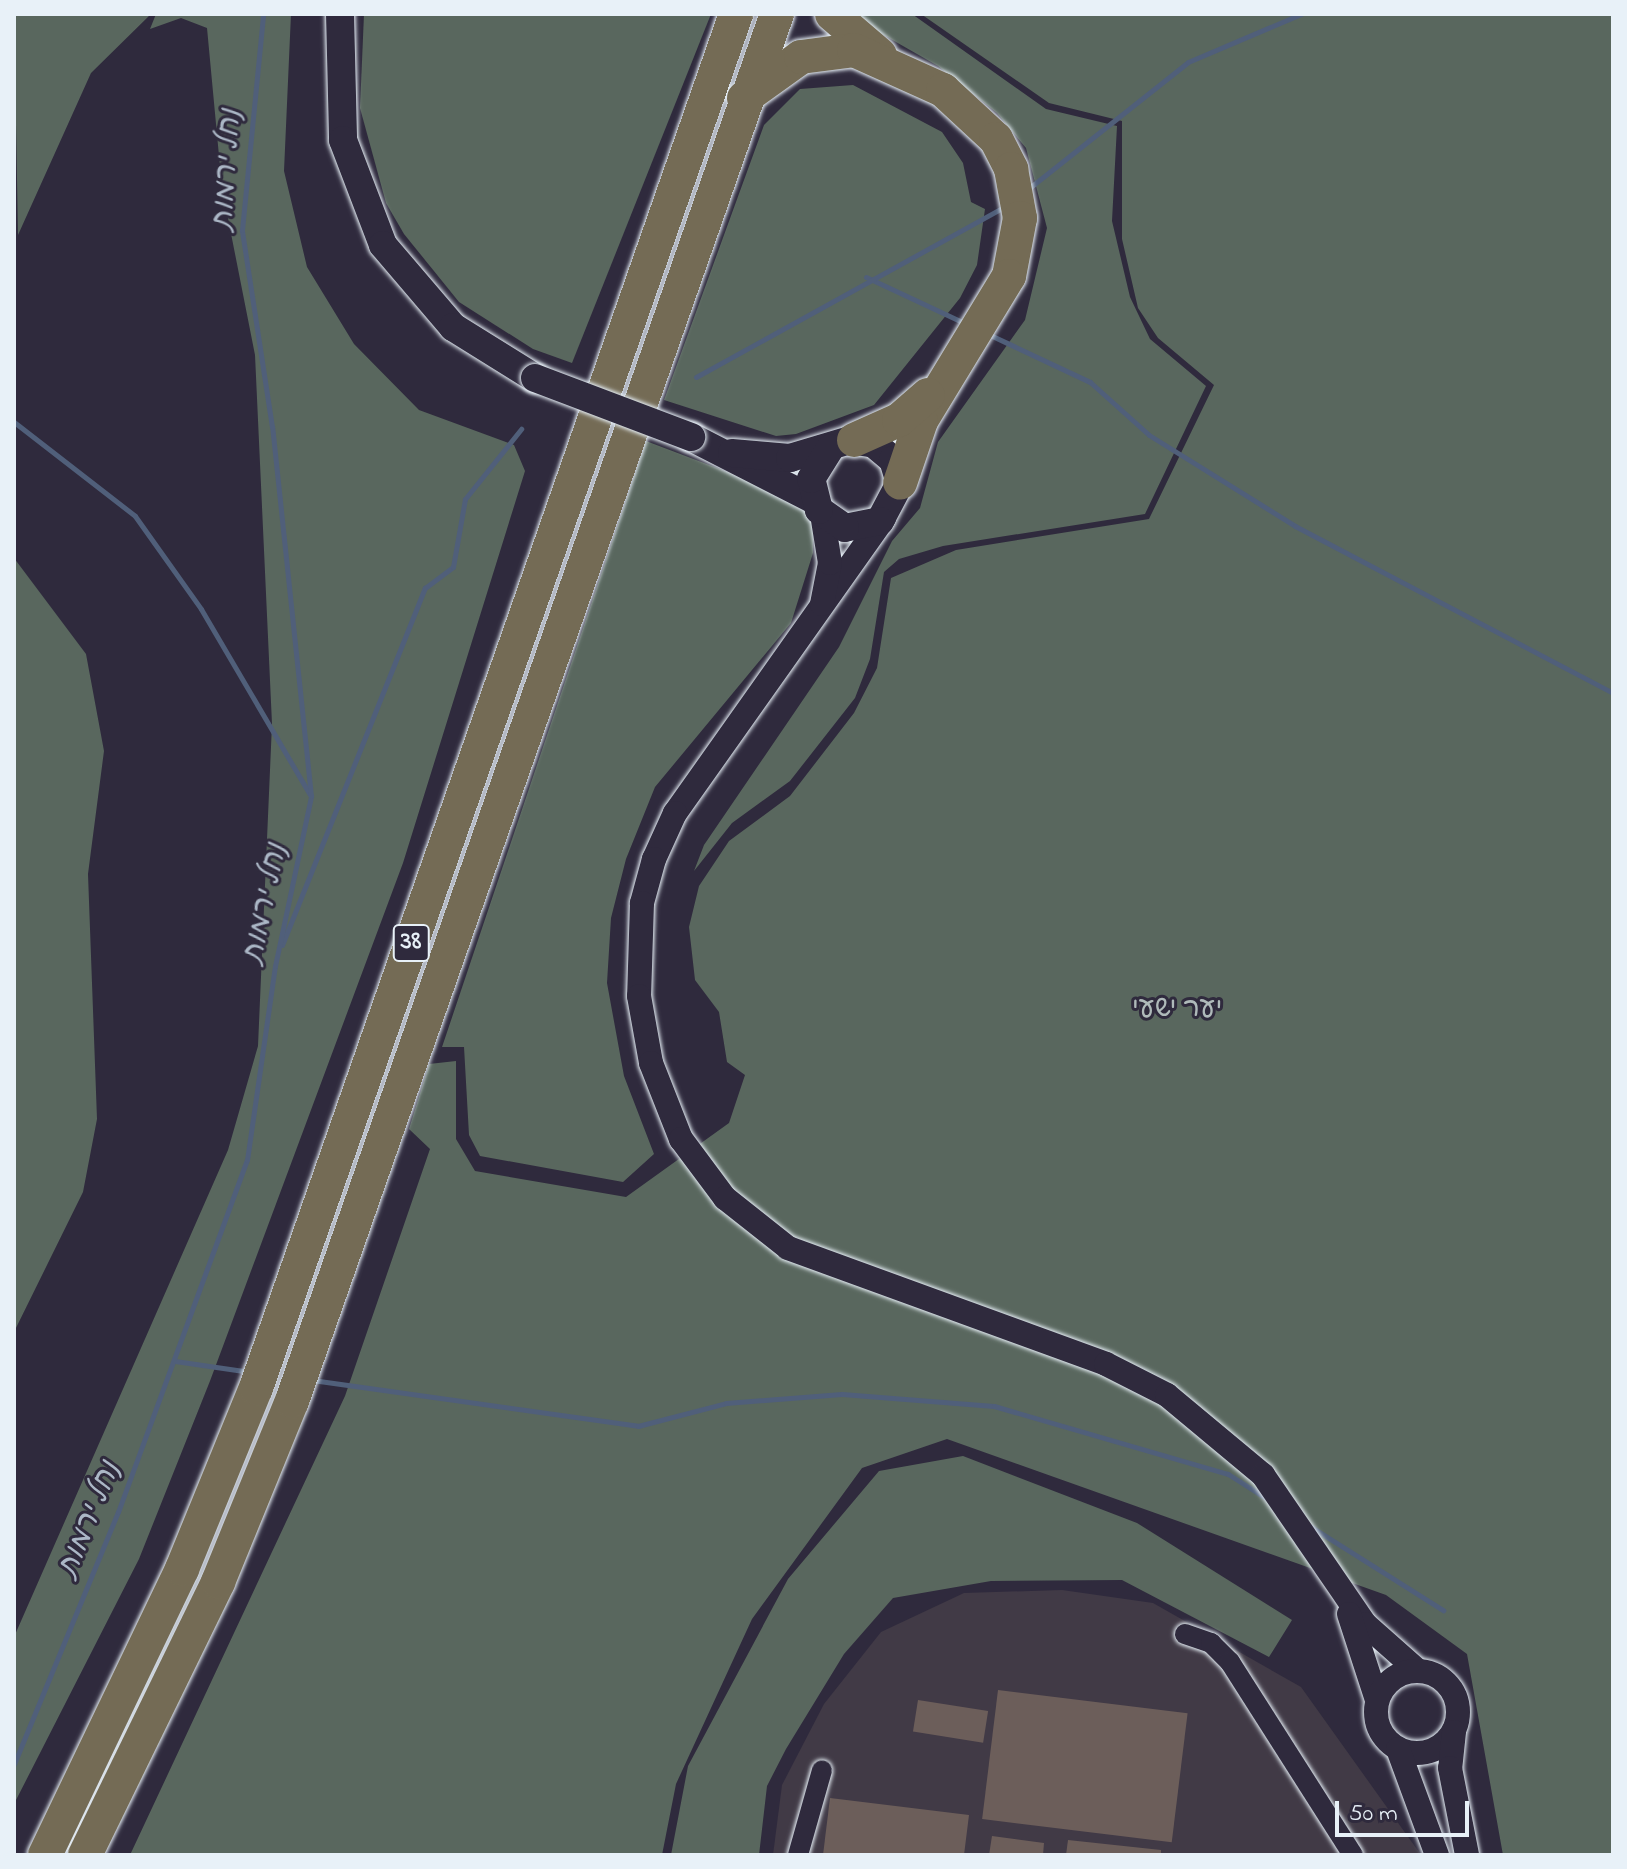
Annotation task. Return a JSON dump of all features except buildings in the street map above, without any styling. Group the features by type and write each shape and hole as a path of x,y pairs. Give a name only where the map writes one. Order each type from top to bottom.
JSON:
{"highway":[{"name":"38","path":"45,1855 182,1569 256,1388 736,14"},
{"name":"38","path":"85,1855 218,1582 292,1401 744,98 777,14"},
{"path":"832,14 884,58 973,115 996,139 1018,193 1009,276 914,436 900,483"},
{"path":"744,98 772,74 819,51 884,58"},
{"path":"842,444 899,420 948,375"}],"main road":[{"path":"340,14 343,140 383,245 453,327 535,378 732,453 856,529 884,518 900,483 886,452 842,444 790,458 732,453"},
{"path":"818,507 814,469 842,444"}],"street":[{"path":"815,621 830,563 818,507"},
{"path":"884,518 815,621 675,813 642,903 637,970 643,1030 681,1139 725,1198 788,1248 1106,1364 1167,1395 1263,1475 1378,1639 1417,1670 1453,1691 1454,1732 1450,1768 1467,1855"},
{"path":"1333,1574 1377,1700 1377,1723 1398,1749 1437,1855"},
{"path":"1185,1634 1211,1643 1230,1662 1353,1855"},
{"path":"1377,1700 1392,1678 1417,1670"},
{"path":"1398,1749 1435,1749 1454,1732"},
{"path":"798,1855 822,1770"}],"shaded area":[{"path":"1062,1590 1153,1603 1301,1687 1421,1855 773,1855 782,1785 824,1704 881,1632 964,1593"}],"green space":[{"path":"14,14 151,14 91,73 18,235"},
{"path":"156,14 291,14 284,171 307,267 354,344 419,410 514,445 525,471 403,863 210,1381 139,1559 14,1804 14,1637 228,1150 258,1046 272,724 255,355 222,188 207,28 181,18 150,29"},
{"path":"364,14 711,14 572,363 533,349 459,302 404,234 386,203 360,108"},
{"path":"847,14 912,14 1046,109 1117,126 1112,221 1130,297 1150,339 1206,386 1145,514 943,546 899,559 884,572 870,659 855,698 790,781 732,823 694,871 704,845 839,647 892,541 920,508 938,442 1025,320 1047,228 1026,148 997,113 938,66"},
{"name":"יער ישעי","path":"921,14 1613,14 1613,1855 1503,1855 1467,1654 1386,1595 947,1439 862,1468 752,1619 676,1784 662,1855 130,1855 345,1396 430,1149 409,1129 429,1064 456,1061 456,1139 475,1171 626,1197 729,1123 745,1075 727,1062 719,1012 695,980 689,927 699,886 729,841 790,796 854,713 877,668 891,578 956,550 1149,519 1214,385 1158,338 1138,308 1122,239 1122,121 1049,103"},
{"path":"853,85 942,132 963,163 971,202 985,209 977,265 960,298 874,405 796,434 776,436 664,400 764,125 800,89"},
{"path":"646,441 794,497 813,523 813,553 791,623 655,787 626,859 611,918 607,983 624,1076 654,1154 623,1182 480,1156 469,1135 464,1047 442,1047"},
{"path":"14,558 86,654 104,751 88,874 97,1119 83,1192 14,1332"},
{"path":"963,1456 1137,1523 1292,1620 1269,1657 1122,1580 991,1581 893,1598 844,1654 786,1749 767,1786 759,1855 671,1855 688,1766 788,1579 879,1471"}],"waterway":[{"name":"נחל ירמות","path":"14,1764 118,1512 247,1160 275,966 311,796 272,427 242,230 263,14"},
{"path":"1028,189 1188,62 1301,14"},
{"path":"696,377 1004,207"},
{"path":"866,277 964,323"},
{"path":"988,334 1090,382 1149,435 1295,526 1613,693"},
{"path":"14,422 135,516 201,609 310,795"},
{"path":"282,945 425,588 453,567 465,499 521,429"},
{"path":"175,1361 250,1372"},
{"path":"312,1380 638,1426 726,1403 842,1394 994,1406 1228,1474 1266,1498"},
{"path":"1308,1525 1443,1610"}]}
